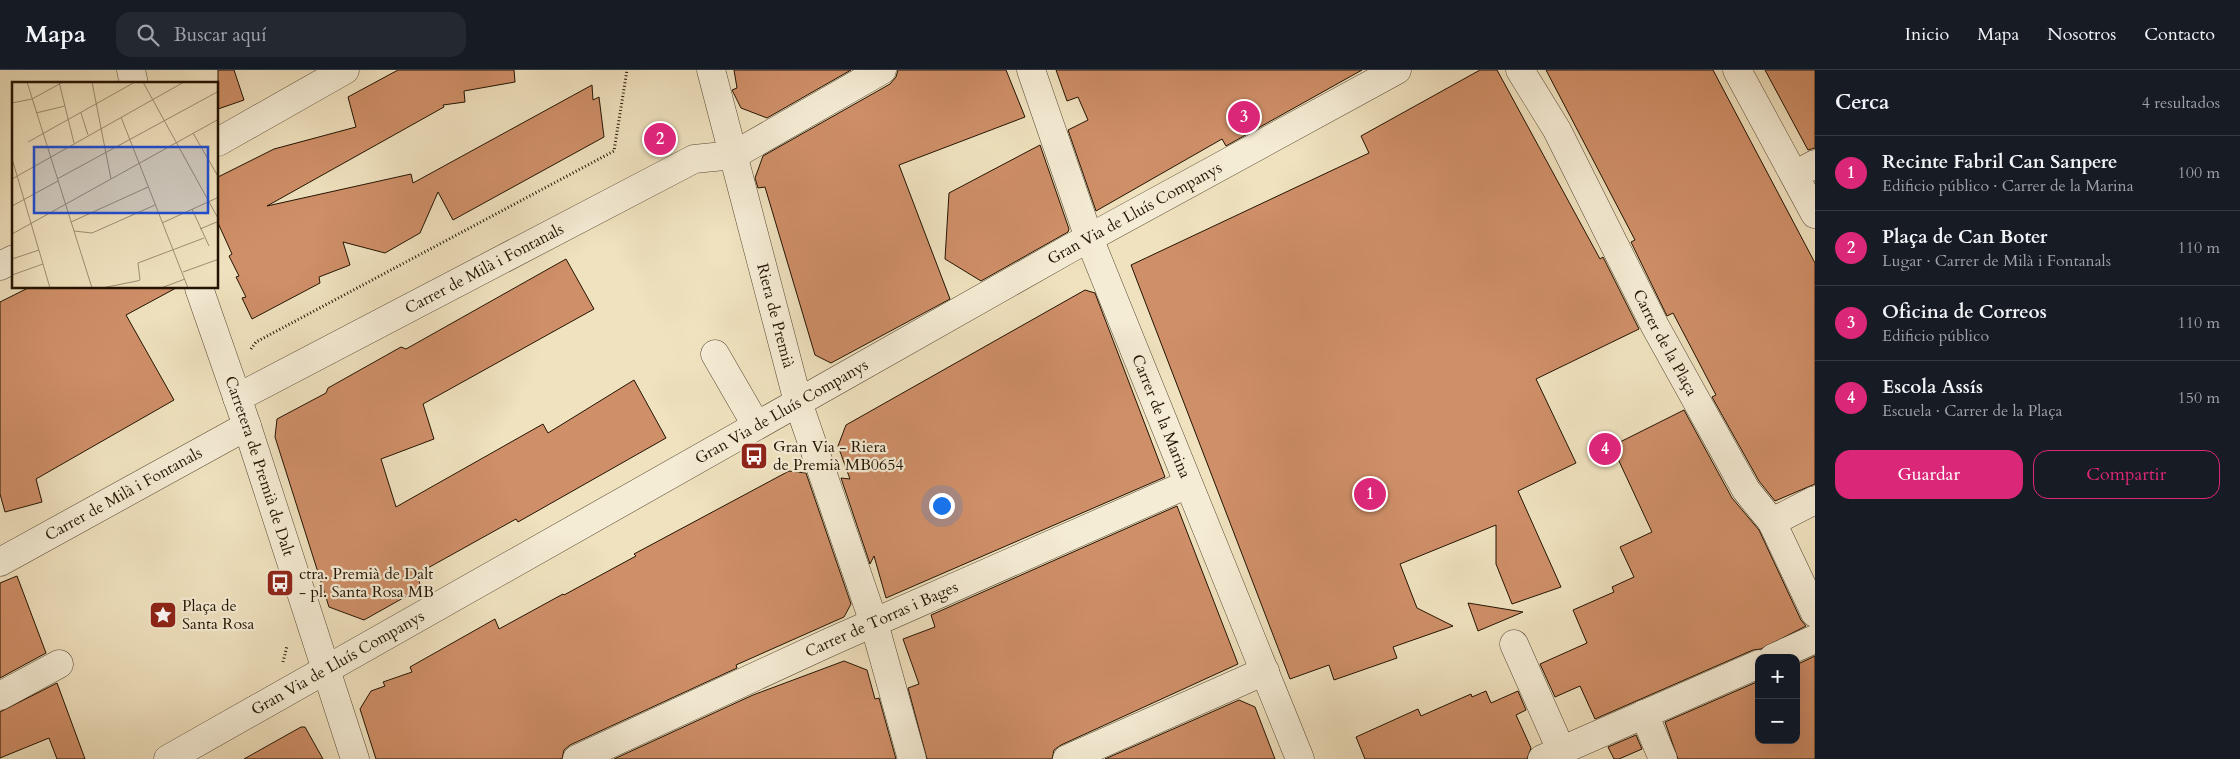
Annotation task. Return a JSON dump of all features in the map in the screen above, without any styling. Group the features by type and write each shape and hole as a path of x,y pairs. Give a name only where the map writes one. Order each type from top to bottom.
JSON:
{"street":[{"path":"219,141 345,70"},
{"name":"Riera de Premià","path":"712,70 798,402 874,623 912,759"},
{"path":"734,155 882,70"},
{"name":"Carrer de la Marina","path":"1031,70 1089,238 1300,759"},
{"name":"Gran Via de Lluís Companys","path":"168,759 1089,238 1397,70"},
{"name":"Carrer de la Plaça","path":"1520,70 1557,130 1655,326 1746,490 1772,522 1815,613"},
{"path":"1738,70 1805,170 1815,214"},
{"name":"Carrer de Milà i Fontanals","path":"237,398 694,159 734,155"},
{"path":"0,266 12,259"},
{"name":"Carretera de Premià de Dalt","path":"199,289 247,426 300,630 326,671 355,759"},
{"path":"715,354 756,425"},
{"name":"Carrer de Milà i Fontanals","path":"0,562 247,426"},
{"name":"Carrer de Torras i Bages","path":"578,759 874,623 1188,484"},
{"path":"1772,522 1810,503"},
{"path":"1782,654 1815,639"},
{"path":"1514,644 1552,754 1755,666"},
{"path":"0,696 59,664"},
{"path":"1067,759 1265,671"},
{"path":"1644,714 1663,759"}],"path":[{"path":"250,350 256,342 614,151 627,70"},
{"path":"282,667 300,630"}],"building":[{"path":"218,70 234,70 244,100 219,109"},
{"path":"398,70 514,70 515,82 464,91 465,102 443,105 444,107 267,206 411,174 413,183 592,85 593,100 599,97 604,137 453,220 438,192 420,233 385,253 343,242 350,265 319,277 320,283 252,319 242,298 246,297 236,277 239,276 229,256 232,254 219,225 219,176 274,149 356,127 348,97"},
{"path":"734,70 851,70 767,118 741,108 732,90 737,88"},
{"path":"898,70 1006,70 1025,117 899,165 950,299 831,363 815,355 765,187 758,188 755,178 763,156 890,84 896,77"},
{"path":"1056,70 1362,70 1226,146 1222,139 1096,211 1068,130 1088,120 1078,97 1067,101"},
{"path":"1480,70 1497,70 1600,259 1603,257 1639,329 1536,379 1576,463 1518,491 1561,587 1512,604 1496,564 1496,525 1400,564 1417,608 1453,626 1393,647 1397,658 1334,680 1329,665 1290,679 1131,265 1369,153 1361,136"},
{"path":"1546,70 1713,70 1815,263 1815,484 1775,501 1759,481 1712,397 1716,395 1673,313 1667,316 1631,242 1635,240"},
{"path":"1765,70 1815,70 1815,148 1808,150"},
{"path":"1040,145 1069,229 1068,232 981,281 945,259 949,193"},
{"path":"566,259 594,309 423,404 434,439 381,459 396,507 543,424 548,433 634,380 666,438 518,522 516,519 417,574 421,588 364,620 329,607 275,437 277,419 326,393 328,388 401,347 406,349"},
{"path":"26,289 174,289 126,315 174,400 36,479 42,502 5,512 0,494 0,302"},
{"path":"1085,290 1095,293 1165,477 886,598 874,556 870,564 841,478 850,479 838,446 846,425"},
{"path":"1684,410 1732,498 1759,530 1801,620 1806,626 1761,649 1753,650 1595,719 1580,686 1555,697 1540,664 1587,643 1573,610 1614,592 1612,587 1634,577 1620,547 1652,532 1612,446"},
{"path":"789,471 806,473 851,604 844,617 736,665 737,668 570,745 564,750 562,759 376,759 360,709 371,691 385,686 383,682 412,672 410,667 495,619 499,629"},
{"path":"1177,506 1238,664 1061,745 1054,750 1052,759 927,759 908,688 919,684 903,639 935,627 931,615"},
{"path":"17,576 46,653 0,678 0,583"},
{"path":"1468,603 1523,612 1478,631"},
{"path":"1815,656 1815,759 1678,759 1665,722 1755,683 1755,744 1800,744 1800,663"},
{"path":"844,661 867,670 875,699 879,698 896,759 614,759 753,695"},
{"path":"57,683 85,759 57,759 49,738 0,758 0,712"},
{"path":"1486,691 1491,703 1518,691 1526,710 1516,715 1531,748 1527,759 1365,759 1356,737 1418,709 1421,716 1471,694 1472,697"},
{"path":"1239,700 1255,707 1275,759 1105,759"},
{"path":"301,727 305,727 323,759 244,759"},
{"path":"1636,735 1642,749 1619,759 1614,759 1608,747"}],"place":[{"name":"Oficina de Correos","path":"1244,117"},
{"name":"Plaça de Can Boter","path":"660,139"},
{"name":"Escola Assís","path":"1605,449"},
{"name":"Gran Via - Riera de Premià MB0654","path":"754,456"},
{"name":"Recinte Fabril Can Sanpere","path":"1370,494"},
{"name":"ctra. Premià de Dalt - pl. Santa Rosa MB","path":"280,583"},
{"name":"Plaça de Santa Rosa","path":"163,615"}]}
